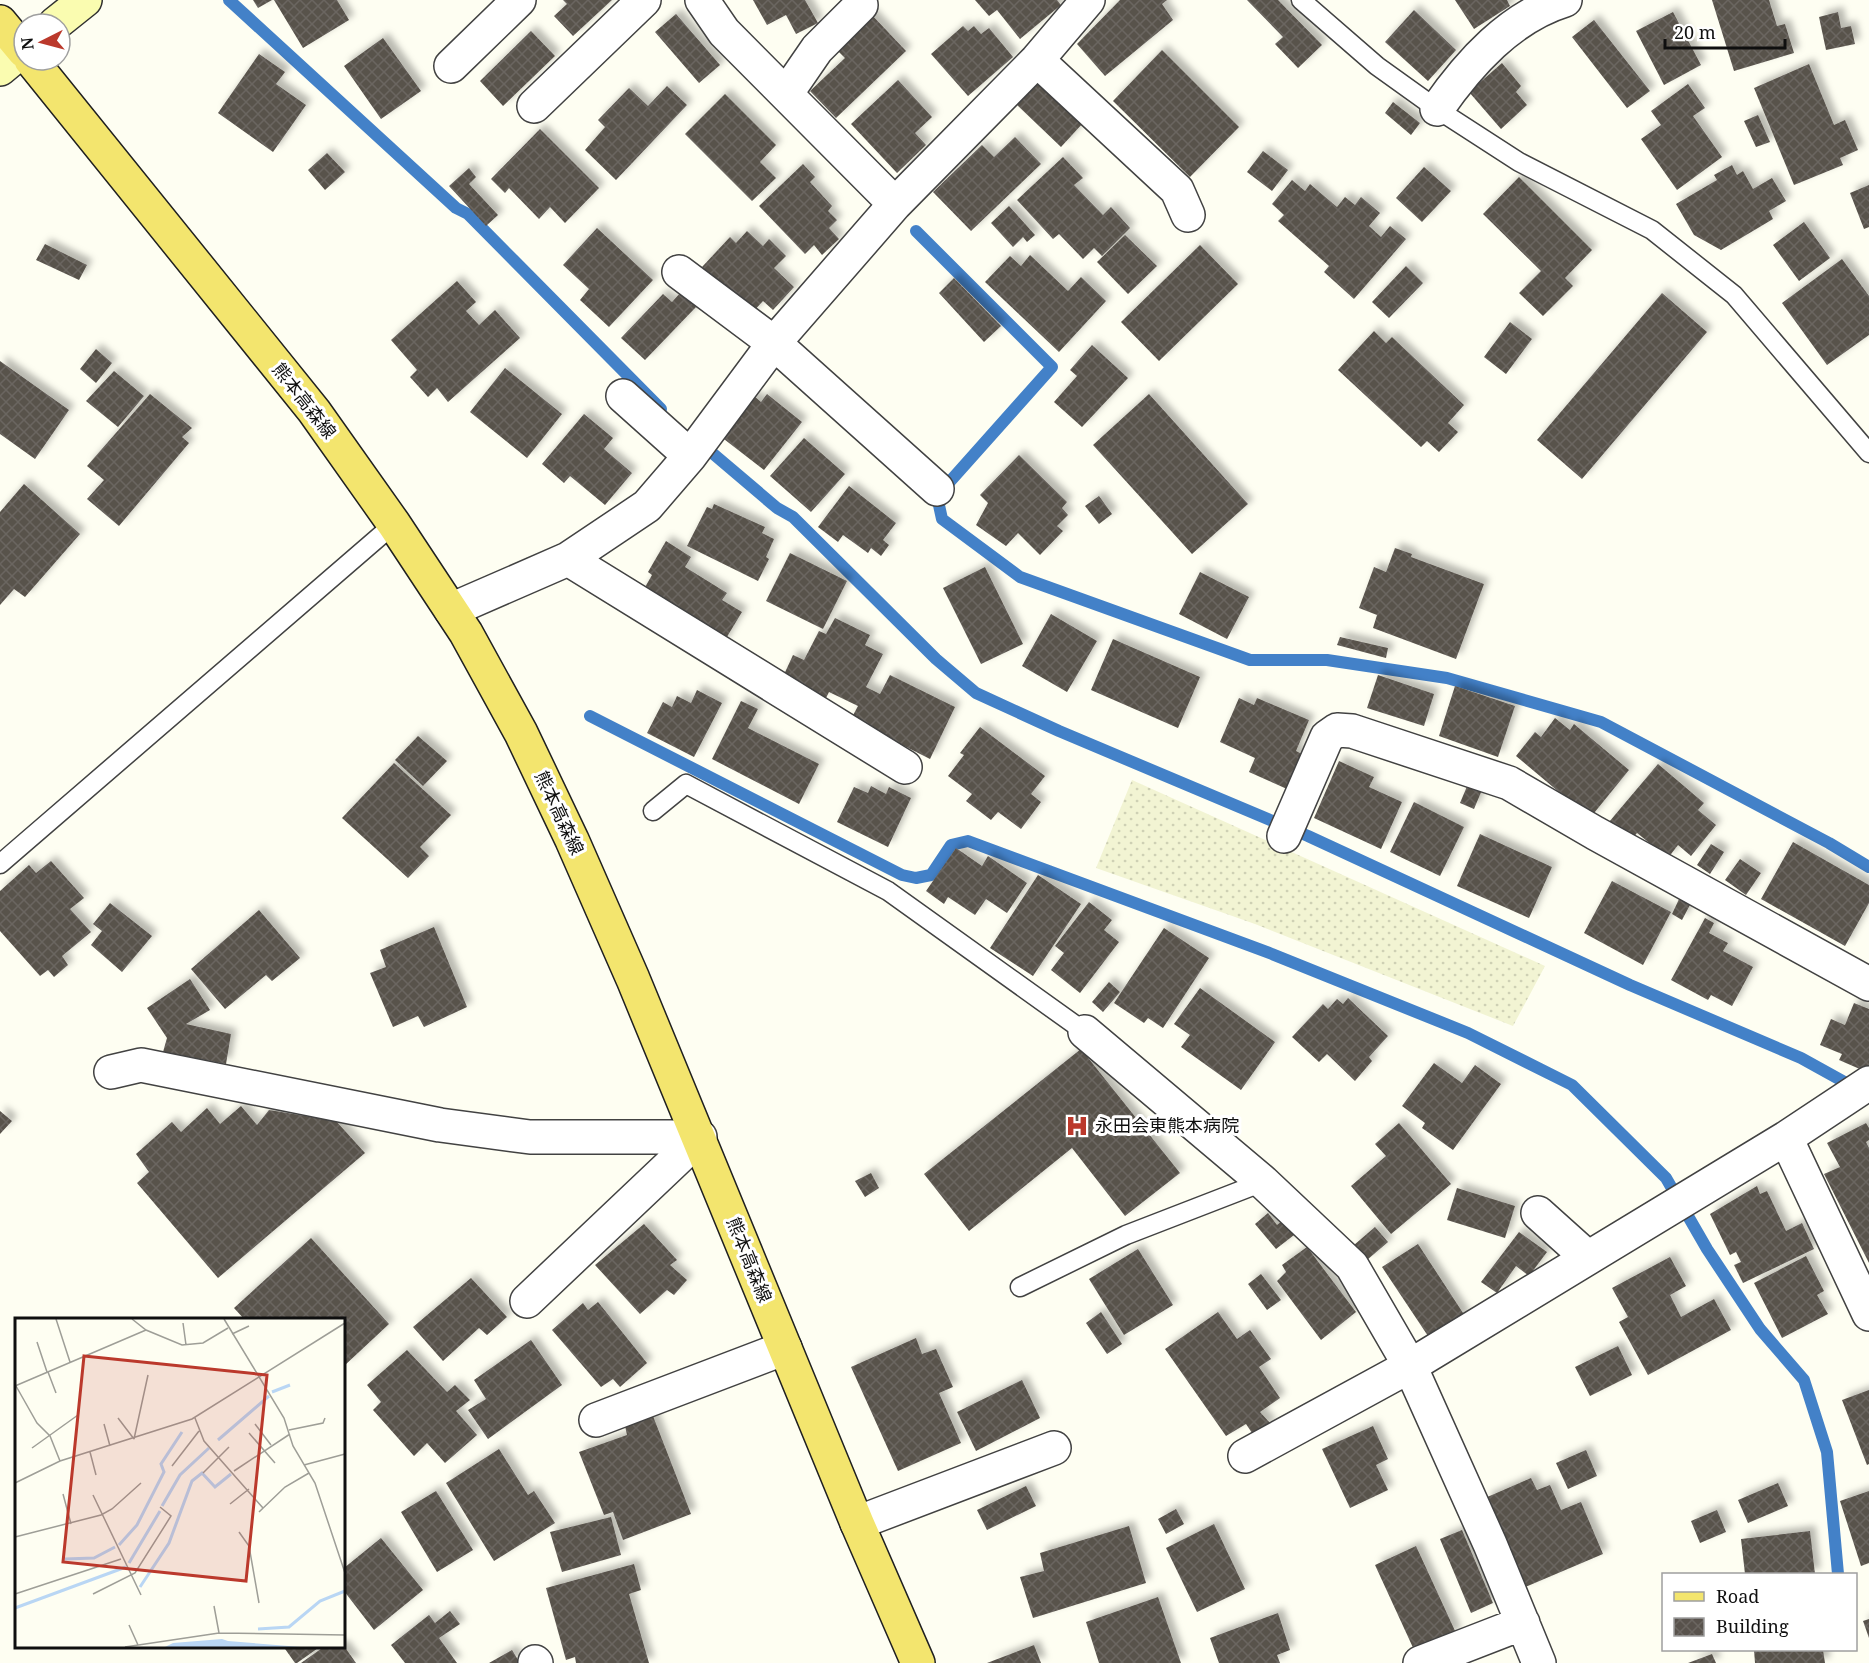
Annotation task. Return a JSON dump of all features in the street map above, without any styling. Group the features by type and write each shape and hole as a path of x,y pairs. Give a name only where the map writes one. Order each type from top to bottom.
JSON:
{"main road":[{"path":"70,12 85,0"},
{"name":"熊本高森線","path":"0,22 12,42"},
{"name":"熊本高森線","path":"33,72 314,411 394,524 466,633 521,733 572,840 700,1137 857,1523 918,1663"}],"street":[{"path":"451,66 519,0"},
{"path":"534,106 644,0"},
{"path":"702,0 724,32 896,204"},
{"path":"451,610 568,559 646,506 690,456 774,343 896,204 1037,60 1088,0"},
{"path":"1437,109 1475,59 1513,26 1565,0"},
{"path":"786,94 817,49 861,4"},
{"path":"1037,60 1176,190 1188,215"},
{"path":"679,272 774,343 937,489"},
{"path":"623,396 690,456"},
{"path":"568,559 905,766"},
{"path":"1284,836 1327,737 1337,730 1352,731 1509,783 1594,833 1869,984"},
{"path":"1086,1032 1263,1182 1352,1266 1410,1366 1490,1544 1539,1663"},
{"path":"111,1072 141,1065 440,1125 530,1137 700,1137"},
{"path":"1245,1456 1410,1366 1786,1138 1869,1083"},
{"path":"527,1301 700,1137"},
{"path":"1786,1138 1869,1314"},
{"path":"1538,1214 1587,1257"},
{"path":"596,1420 785,1348"},
{"path":"857,1523 1054,1448"},
{"path":"1420,1663 1523,1623"}],"lane":[{"path":"1302,0 1377,66 1437,109 1519,162 1652,230 1734,295 1869,453"},
{"path":"0,864 394,524"},
{"path":"653,811 686,784 888,891 1086,1032"},
{"path":"1020,1287 1126,1235 1263,1182"}],"green space":[{"path":"1132,780 1545,966 1513,1026 1255,924 1096,868"}],"building":[{"path":"253,0 272,0 258,8"},
{"path":"274,0 337,0 349,20 303,48"},
{"path":"563,0 612,0 573,36 554,16 567,4"},
{"path":"753,0 805,0 818,23 796,34 786,15 767,25"},
{"path":"975,0 1057,0 1061,5 1020,39 997,10 989,16"},
{"path":"1120,0 1167,0 1162,4 1173,20 1105,76 1077,44"},
{"path":"1247,0 1278,0 1322,45 1298,68 1275,44 1283,37"},
{"path":"1455,0 1507,0 1510,6 1474,29"},
{"path":"1712,0 1769,0 1777,26 1785,24 1794,53 1734,71"},
{"path":"1414,10 1456,50 1428,81 1385,42"},
{"path":"1673,12 1701,65 1664,85 1636,31"},
{"path":"1838,12 1841,28 1851,26 1855,44 1826,50 1819,17"},
{"path":"870,13 906,51 836,118 810,91 845,58 834,47"},
{"path":"676,14 720,65 699,83 655,32"},
{"path":"1594,20 1650,91 1627,108 1572,37"},
{"path":"963,26 968,31 974,26 981,34 989,28 1013,57 968,96 931,54"},
{"path":"531,31 555,56 503,106 480,81"},
{"path":"383,38 421,91 381,119 344,66"},
{"path":"1162,50 1239,127 1190,177 1113,101"},
{"path":"259,54 285,72 276,84 306,105 273,152 218,113"},
{"path":"1502,63 1521,86 1516,92 1527,105 1501,129 1469,92"},
{"path":"1809,64 1834,125 1845,120 1858,150 1840,158 1843,165 1794,185 1754,88"},
{"path":"898,80 932,117 915,133 926,145 897,173 851,124"},
{"path":"1039,82 1083,123 1061,147 1017,105"},
{"path":"1688,84 1705,108 1693,116 1722,157 1677,190 1641,139 1661,125 1651,111"},
{"path":"667,86 687,105 616,180 585,150 605,127 598,120 629,88 648,106"},
{"path":"725,94 776,145 760,162 776,178 752,201 685,134"},
{"path":"1393,102 1420,123 1411,135 1385,113"},
{"path":"1758,115 1770,142 1756,147 1744,121"},
{"path":"540,129 599,188 565,223 550,207 539,219 509,188 505,193 491,179"},
{"path":"1015,137 1041,164 971,231 933,192 982,145 994,157"},
{"path":"1263,151 1288,170 1272,191 1247,172"},
{"path":"327,153 345,172 325,190 308,170"},
{"path":"1063,157 1083,178 1074,185 1103,215 1111,207 1130,228 1102,256 1094,248 1083,259 1059,234 1053,239 1017,200"},
{"path":"803,164 815,177 810,182 832,206 828,211 837,220 829,228 839,239 822,255 814,245 805,254 759,206"},
{"path":"1732,165 1737,175 1743,171 1753,189 1772,178 1786,201 1769,211 1773,219 1721,250 1694,235 1676,204 1717,180 1714,175"},
{"path":"1424,167 1451,191 1422,222 1396,198"},
{"path":"469,168 476,177 469,184 498,215 486,226 449,186"},
{"path":"1519,177 1592,250 1565,278 1573,286 1543,316 1519,293 1541,271 1483,214"},
{"path":"1292,180 1305,191 1310,184 1337,207 1345,197 1355,205 1361,197 1380,213 1369,226 1381,237 1390,226 1406,239 1354,299 1324,272 1329,266 1278,221 1284,215 1272,204"},
{"path":"1869,185 1869,227 1864,229 1850,193"},
{"path":"1009,206 1035,235 1027,242 1023,237 1013,247 991,223"},
{"path":"1804,222 1830,258 1799,281 1773,245"},
{"path":"597,228 653,280 609,327 580,300 589,289 563,265"},
{"path":"747,231 763,246 769,239 786,256 774,268 794,287 773,310 763,301 751,314 702,267 730,237 736,243"},
{"path":"1125,235 1157,266 1128,294 1097,262"},
{"path":"45,244 87,265 79,280 36,260"},
{"path":"1200,245 1238,284 1159,361 1121,322"},
{"path":"1030,255 1068,291 1081,277 1106,301 1059,352 985,282 1010,256 1021,266"},
{"path":"1842,259 1869,296 1869,335 1827,365 1782,303"},
{"path":"1406,266 1423,283 1389,318 1372,302"},
{"path":"954,278 1001,326 984,342 939,293"},
{"path":"457,281 476,302 466,311 479,325 495,310 520,338 448,402 437,388 428,397 410,377 417,370 391,340"},
{"path":"681,292 696,307 645,360 621,338 663,294 672,302"},
{"path":"1662,293 1707,332 1582,479 1537,440"},
{"path":"1510,322 1532,339 1506,374 1484,357"},
{"path":"1374,331 1386,343 1392,337 1464,405 1448,423 1458,432 1439,452 1427,441 1421,447 1338,370"},
{"path":"1092,345 1128,378 1082,427 1054,402 1077,376 1070,370"},
{"path":"96,349 112,363 96,383 80,369"},
{"path":"0,361 69,410 35,459 0,434"},
{"path":"505,368 562,414 527,458 470,412"},
{"path":"114,371 144,396 118,427 86,401"},
{"path":"150,394 192,428 182,437 189,443 119,526 87,499 104,480 87,466"},
{"path":"767,394 802,422 764,470 720,436 753,395 761,402"},
{"path":"1149,394 1248,504 1192,554 1093,445"},
{"path":"584,414 613,438 604,449 632,473 605,505 570,476 564,483 542,464"},
{"path":"804,438 845,474 811,512 770,476"},
{"path":"1019,455 1067,502 1062,508 1068,515 1057,526 1063,531 1040,555 1018,533 1006,546 976,525 988,503 980,495"},
{"path":"24,484 80,534 25,597 14,589 0,605 0,512"},
{"path":"849,486 896,523 883,540 889,545 881,556 871,548 868,553 843,535 838,542 818,527"},
{"path":"1099,496 1112,514 1099,524 1085,506"},
{"path":"714,504 765,527 762,533 774,539 766,557 769,559 758,581 687,546 707,507 712,509"},
{"path":"666,541 691,557 685,567 727,593 722,600 742,612 722,645 640,596 652,575 648,572"},
{"path":"1395,548 1412,554 1411,557 1484,584 1456,659 1373,628 1377,615 1359,608 1374,567 1386,572"},
{"path":"790,553 847,581 823,629 766,601"},
{"path":"985,567 1023,644 981,664 943,588"},
{"path":"1200,572 1249,597 1227,639 1179,614"},
{"path":"1051,614 1097,641 1067,692 1022,666"},
{"path":"835,618 870,635 865,645 883,654 866,687 880,694 890,675 955,707 930,759 851,719 858,706 829,692 826,698 795,683 781,681 793,655 804,660 819,631 826,634"},
{"path":"1340,637 1388,648 1386,658 1337,645"},
{"path":"1113,639 1200,677 1178,728 1091,690"},
{"path":"1378,675 1434,694 1424,726 1367,708"},
{"path":"1455,686 1515,706 1498,757 1439,736"},
{"path":"697,690 722,703 694,757 647,733 663,702 672,707 677,696 691,703"},
{"path":"1239,698 1254,705 1257,698 1309,720 1296,751 1302,754 1287,789 1249,772 1255,758 1220,742"},
{"path":"741,701 758,709 748,728 819,764 799,804 712,759"},
{"path":"1555,718 1570,730 1574,724 1629,770 1590,818 1516,756 1535,732 1541,737"},
{"path":"980,727 1045,776 1031,794 1041,802 1021,829 998,812 991,820 966,801 972,794 948,776 964,755 960,753"},
{"path":"418,736 447,761 423,786 395,760"},
{"path":"1339,761 1374,777 1369,787 1402,802 1381,849 1314,818"},
{"path":"394,763 451,815 420,847 429,856 408,878 342,818"},
{"path":"1658,764 1704,803 1698,810 1716,825 1691,856 1678,845 1668,858 1637,833 1631,840 1609,822"},
{"path":"1468,784 1482,790 1474,809 1460,803"},
{"path":"871,786 886,794 889,787 911,798 888,847 837,822 854,787 868,793"},
{"path":"1414,802 1464,827 1440,876 1390,852"},
{"path":"1480,834 1552,867 1529,918 1457,886"},
{"path":"1793,842 1869,885 1869,903 1845,946 1761,899"},
{"path":"1711,844 1724,852 1710,874 1697,865"},
{"path":"956,848 982,866 988,856 1027,883 1007,913 986,899 975,915 948,897 944,904 926,891"},
{"path":"1740,859 1761,873 1746,895 1725,880"},
{"path":"51,861 84,898 70,909 91,932 62,956 68,965 54,977 48,970 40,976 0,931 0,891 29,865 36,873"},
{"path":"1038,875 1081,904 1033,976 990,948"},
{"path":"1612,881 1671,912 1643,965 1584,933"},
{"path":"1680,897 1691,903 1682,920 1672,914"},
{"path":"1089,902 1112,920 1104,930 1119,942 1080,993 1051,970 1064,953 1055,946"},
{"path":"110,903 152,936 122,972 91,945 102,931 93,924"},
{"path":"259,910 300,958 272,981 266,975 225,1009 191,969"},
{"path":"1705,918 1714,923 1709,933 1728,943 1723,951 1753,967 1732,1006 1711,995 1708,1000 1671,980"},
{"path":"434,927 467,1007 424,1027 418,1016 393,1027 370,973 386,967 380,950"},
{"path":"1164,928 1209,958 1163,1028 1148,1018 1144,1023 1114,1003"},
{"path":"190,979 210,1010 186,1024 231,1034 226,1064 163,1052 167,1038 147,1008"},
{"path":"1109,982 1120,992 1103,1012 1092,1002"},
{"path":"1200,988 1275,1042 1241,1090 1181,1047 1190,1035 1174,1024"},
{"path":"1348,998 1388,1036 1369,1057 1372,1061 1355,1081 1327,1054 1319,1062 1292,1037 1323,1004 1328,1009 1337,999 1343,1004"},
{"path":"1854,1003 1869,1009 1869,1073 1839,1060 1842,1054 1820,1045 1831,1019 1845,1025"},
{"path":"1081,1049 1180,1173 1125,1216 1072,1148 969,1231 924,1174"},
{"path":"1434,1063 1462,1083 1475,1065 1501,1084 1453,1150 1422,1128 1425,1123 1402,1106"},
{"path":"241,1106 257,1125 269,1110 336,1121 365,1153 218,1278 137,1183 149,1172 136,1154 172,1122 181,1132 207,1108 220,1124"},
{"path":"0,1111 12,1121 0,1134"},
{"path":"1399,1123 1451,1184 1391,1234 1351,1186 1386,1156 1375,1144"},
{"path":"1866,1123 1869,1128 1869,1140 1866,1142 1869,1148 1869,1263 1824,1174 1840,1167 1827,1143"},
{"path":"871,1173 879,1188 865,1197 855,1181"},
{"path":"1757,1186 1760,1194 1767,1191 1786,1231 1802,1223 1814,1249 1743,1283 1734,1265 1741,1262 1736,1252 1730,1255 1710,1214"},
{"path":"1457,1188 1515,1206 1505,1238 1447,1220"},
{"path":"1268,1213 1277,1225 1282,1221 1294,1235 1276,1249 1255,1224"},
{"path":"644,1224 677,1260 670,1265 687,1280 674,1295 667,1290 640,1314 595,1265"},
{"path":"1375,1227 1388,1242 1367,1260 1354,1245"},
{"path":"1519,1232 1547,1252 1529,1276 1516,1266 1497,1293 1481,1282"},
{"path":"311,1238 389,1324 345,1365 345,1318 243,1318 234,1308"},
{"path":"1418,1244 1465,1316 1430,1339 1382,1267"},
{"path":"1307,1247 1356,1312 1321,1340 1277,1281 1286,1272 1282,1265"},
{"path":"1138,1249 1173,1305 1124,1335 1089,1279"},
{"path":"1806,1256 1824,1291 1817,1295 1828,1314 1782,1338 1754,1283"},
{"path":"1670,1257 1686,1286 1670,1295 1681,1317 1714,1299 1731,1330 1648,1375 1619,1322 1628,1317 1612,1288"},
{"path":"1261,1274 1281,1300 1267,1310 1248,1284"},
{"path":"471,1278 507,1317 487,1335 479,1328 443,1361 413,1327"},
{"path":"598,1302 647,1363 620,1387 613,1379 601,1387 552,1330 583,1303 588,1310"},
{"path":"1101,1312 1122,1344 1107,1354 1086,1323"},
{"path":"1218,1312 1237,1339 1250,1330 1271,1359 1259,1367 1280,1398 1260,1412 1271,1424 1254,1436 1246,1424 1226,1436 1165,1349"},
{"path":"916,1338 922,1354 936,1349 953,1387 939,1393 961,1443 898,1471 851,1367"},
{"path":"531,1340 562,1385 488,1439 468,1410 486,1399 474,1380"},
{"path":"1618,1346 1632,1375 1590,1396 1575,1367"},
{"path":"407,1350 447,1392 455,1385 470,1400 456,1411 477,1435 445,1463 427,1443 414,1456 373,1410 381,1402 367,1385"},
{"path":"1022,1380 1040,1418 976,1451 957,1412"},
{"path":"1869,1390 1869,1464 1867,1465 1842,1400"},
{"path":"653,1416 691,1514 623,1540 613,1512 604,1515 579,1452 627,1435 625,1426"},
{"path":"1373,1426 1388,1459 1376,1465 1388,1490 1350,1508 1322,1449"},
{"path":"499,1449 528,1495 534,1491 555,1523 494,1561 446,1483"},
{"path":"1586,1450 1597,1476 1568,1489 1556,1463"},
{"path":"1531,1478 1537,1490 1550,1485 1561,1510 1581,1502 1603,1554 1523,1588 1485,1498"},
{"path":"1778,1483 1788,1506 1748,1523 1738,1500"},
{"path":"1026,1486 1036,1506 987,1530 977,1510"},
{"path":"436,1491 473,1550 437,1572 401,1512"},
{"path":"1869,1491 1869,1563 1861,1566 1840,1501"},
{"path":"1176,1509 1184,1524 1166,1534 1158,1519"},
{"path":"1717,1510 1726,1532 1700,1543 1691,1521"},
{"path":"611,1517 621,1555 562,1572 550,1532"},
{"path":"1214,1524 1245,1589 1197,1612 1166,1548"},
{"path":"1129,1526 1146,1583 1033,1618 1020,1577 1044,1571 1040,1553"},
{"path":"1462,1530 1493,1603 1471,1613 1440,1539"},
{"path":"1810,1531 1815,1573 1745,1573 1741,1539"},
{"path":"381,1538 423,1590 374,1630 345,1592 345,1567"},
{"path":"1416,1546 1456,1633 1415,1652 1375,1565"},
{"path":"634,1564 641,1590 629,1594 649,1663 576,1663 575,1657 566,1660 546,1588"},
{"path":"1158,1597 1181,1663 1099,1663 1086,1622"},
{"path":"450,1611 460,1624 439,1638 457,1663 405,1663 391,1645 429,1615 435,1623"},
{"path":"1278,1613 1290,1650 1277,1655 1280,1663 1219,1663 1210,1638"},
{"path":"1869,1619 1869,1638 1863,1621"},
{"path":"1034,1645 1041,1663 987,1663"},
{"path":"345,1647 356,1663 301,1663 322,1648"},
{"path":"284,1648 318,1648 297,1663"},
{"path":"512,1650 520,1663 489,1663"},
{"path":"1754,1651 1823,1651 1825,1663 1755,1663"},
{"path":"1712,1654 1716,1663 1688,1663"}],"waterway":[{"path":"229,0 456,208 468,214 661,409"},
{"path":"916,231 1052,367 937,496 942,519 1020,577 1250,660 1327,660 1447,678 1601,722 1829,843 1869,867"},
{"path":"704,446 777,508 793,517 936,659 976,693 1059,731 1308,836 1630,985 1801,1058 1857,1089"},
{"path":"590,716 902,875 916,878 931,875 951,845 968,841 1272,954 1468,1033 1572,1085 1666,1178 1707,1249 1760,1329 1804,1380 1827,1452 1838,1573"}],"place":[{"name":"永田会東熊本病院","path":"1077,1126"}]}
